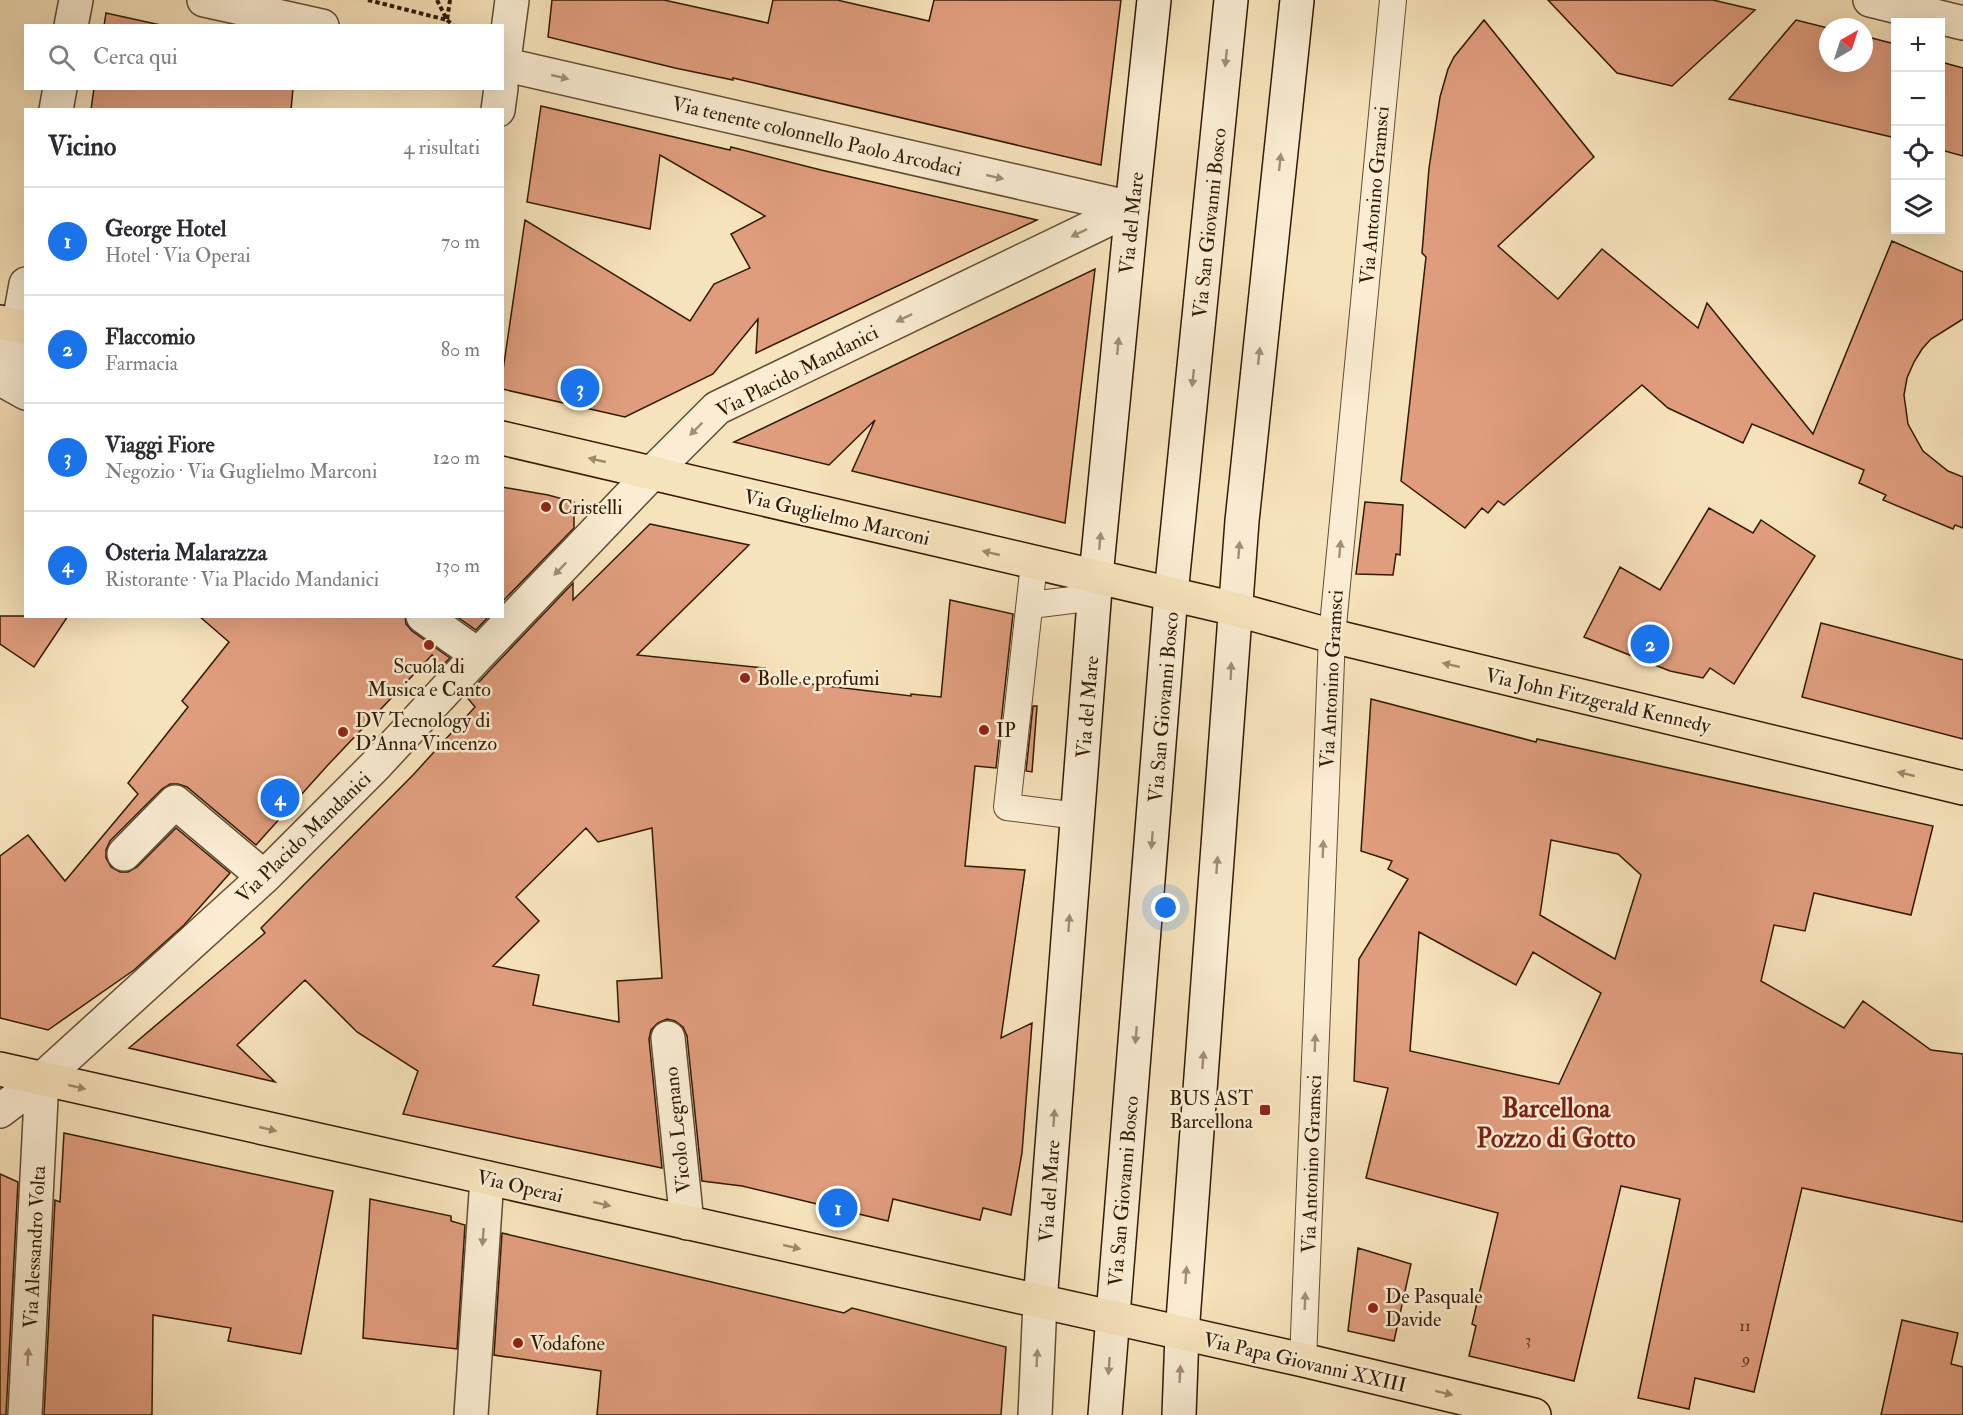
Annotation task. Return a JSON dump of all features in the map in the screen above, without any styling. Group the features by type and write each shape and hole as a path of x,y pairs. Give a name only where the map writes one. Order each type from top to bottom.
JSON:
{"main road":[{"name":"Via Guglielmo Marconi","path":"504,438 1034,563 1096,587 1171,594 1235,609"},
{"name":"Via John Fitzgerald Kennedy","path":"1235,609 1332,636 1963,788"},
{"name":"Via Operai","path":"0,1069 1112,1317"},
{"name":"Via Papa Giovanni XXIII","path":"1112,1317 1534,1415"}],"street":[{"path":"71,24 76,0"},
{"path":"204,0 313,24"},
{"path":"504,58 512,0"},
{"name":"Via del Mare","path":"1035,1415 1040,1302 1096,587 1154,0"},
{"name":"Via San Giovanni Bosco","path":"1105,1415 1171,594 1231,0"},
{"path":"1179,1415 1182,1334 1243,509 1297,0"},
{"path":"1870,0 1963,23"},
{"name":"Via tenente colonnello Paolo Arcodaci","path":"504,73 1132,208"},
{"path":"56,108 60,90"},
{"path":"498,108 500,90"},
{"name":"Via Placido Mandanici","path":"0,1111 42,1079 264,877 375,766 651,473 717,408 1132,208"},
{"path":"24,291 15,325 8,384 24,392"},
{"path":"426,618 478,655"},
{"path":"124,854 175,802 264,877"},
{"name":"Vicolo Legnano","path":"668,1038 687,1223"},
{"name":"Via Alessandro Volta","path":"26,1415 42,1079"},
{"path":"471,1415 487,1178"}],"lane":[{"name":"Via Antonino Gramsci","path":"1303,1360 1332,636 1393,0"},
{"path":"1034,563 1007,807 1078,816"},
{"path":"1031,604 1096,587"}],"path":[{"path":"368,0 447,20"},
{"path":"436,0 452,24"},
{"path":"447,20 450,0"}],"building":[{"path":"552,0 664,0 768,23 773,0 837,0 929,21 934,0 1121,0 1101,165 548,37"},
{"path":"1548,0 1713,0 1755,10 1672,86 1617,73"},
{"path":"106,13 156,24 104,24"},
{"path":"1484,20 1594,157 1498,246 1558,299 1602,249 1698,328 1707,303 1813,434 1892,241 1963,272 1963,319 1931,339 1922,349 1907,378 1904,395 1908,424 1923,451 1948,471 1963,477 1963,528 1955,525 1953,529 1883,500 1886,495 1859,483 1864,470 1752,424 1743,443 1668,408 1642,385 1504,505 1498,501 1488,513 1482,508 1465,528 1401,481 1426,257 1422,253 1429,168 1440,97 1454,57"},
{"path":"1796,20 1819,26 1819,72 1873,72 1873,38 1891,43 1891,137 1729,99"},
{"path":"1945,63 1963,68 1963,156 1945,151"},
{"path":"94,90 293,90 291,108 91,108"},
{"path":"541,106 730,150 731,147 1037,220 756,353 758,319 713,374 625,417 504,389 504,363 525,220 690,321 714,284 750,268 731,234 765,216 660,155 650,229 527,202"},
{"path":"1095,269 1065,523 852,471 875,420 829,465 734,442"},
{"path":"504,487 574,502 574,528 504,600"},
{"path":"1365,502 1403,505 1400,555 1396,554 1393,575 1356,574"},
{"path":"1709,508 1753,533 1761,520 1815,556 1734,684 1710,668 1703,678 1670,671 1584,637 1620,567 1660,590"},
{"path":"650,524 749,545 637,655 765,668 768,679 911,696 911,694 941,697 950,600 1013,614 996,768 975,766 965,866 1025,870 1001,1038 1032,1023 1022,1153 1011,1215 983,1208 980,1220 893,1199 888,1221 742,1186 702,1181 687,1036 683,1027 667,1019 658,1023 651,1030 649,1039 662,1168 403,1114 418,1071 357,1032 305,980 237,1045 275,1082 129,1048 265,933 261,928 413,775 475,707 466,696 573,583 573,600","holes":["586,828 598,842 652,828 662,978 617,981 619,1022 533,1005 539,975 493,966 539,921 516,897"]},
{"path":"0,616 67,618 34,667 0,644"},
{"path":"201,618 405,618 406,624 412,631 450,658 441,667 432,655 256,845 187,787 170,784 162,789 110,841 106,850 106,858 111,867 120,872 128,872 137,867 176,828 230,873 184,925 134,970 48,1030 0,1018 0,856 28,835 65,881 138,794 128,783 188,707 182,701 229,642"},
{"path":"459,618 487,618 476,630"},
{"path":"1821,623 1963,660 1963,739 1802,697"},
{"path":"1371,699 1536,742 1537,739 1933,826 1911,915 1814,893 1805,931 1774,925 1761,981 1844,1028 1863,1001 1931,1050 1963,1054 1963,1222 1802,1188 1754,1392 1695,1378 1689,1409 1638,1398 1680,1199 1621,1186 1574,1381 1469,1356 1476,1326 1472,1324 1498,1213 1366,1178 1388,1088 1354,1081 1359,959 1408,879 1388,869 1392,861 1361,851","holes":["1551,840 1618,854 1641,875 1615,959 1540,915","1419,932 1516,985 1533,952 1601,993 1559,1084 1410,1051"]},
{"path":"1033,706 1037,706 1032,772 1026,771"},
{"path":"64,1133 333,1191 301,1354 228,1341 231,1328 153,1315 152,1415 44,1415 55,1200 60,1202"},
{"path":"0,1174 18,1182 6,1415 0,1415"},
{"path":"370,1199 451,1216 451,1221 465,1225 457,1349 363,1338"},
{"path":"502,1233 844,1313 852,1308 1006,1347 1001,1415 597,1415 601,1371 494,1355"},
{"path":"1358,1248 1411,1264 1394,1341 1348,1331"},
{"path":"1902,1320 1958,1333 1951,1364 1963,1367 1963,1415 1881,1415"}],"place":[{"name":"Viaggi Fiore","path":"580,388"},
{"name":"Cristelli","path":"546,507"},
{"name":"Flaccomio","path":"1650,644"},
{"name":"Scuola di Musica e Canto","path":"429,645"},
{"name":"Bolle e profumi","path":"745,678"},
{"name":"IP","path":"984,730"},
{"name":"DV Tecnology di D'Anna Vincenzo","path":"343,732"},
{"name":"Osteria Malarazza","path":"280,798"},
{"name":"BUS AST Barcellona","path":"1265,1110"},
{"name":"George Hotel","path":"838,1208"},
{"name":"De Pasquale Davide","path":"1373,1308"},
{"name":"Vodafone","path":"518,1343"}],"district":[{"name":"Barcellona Pozzo di Gotto","path":"1556,1123"}]}
